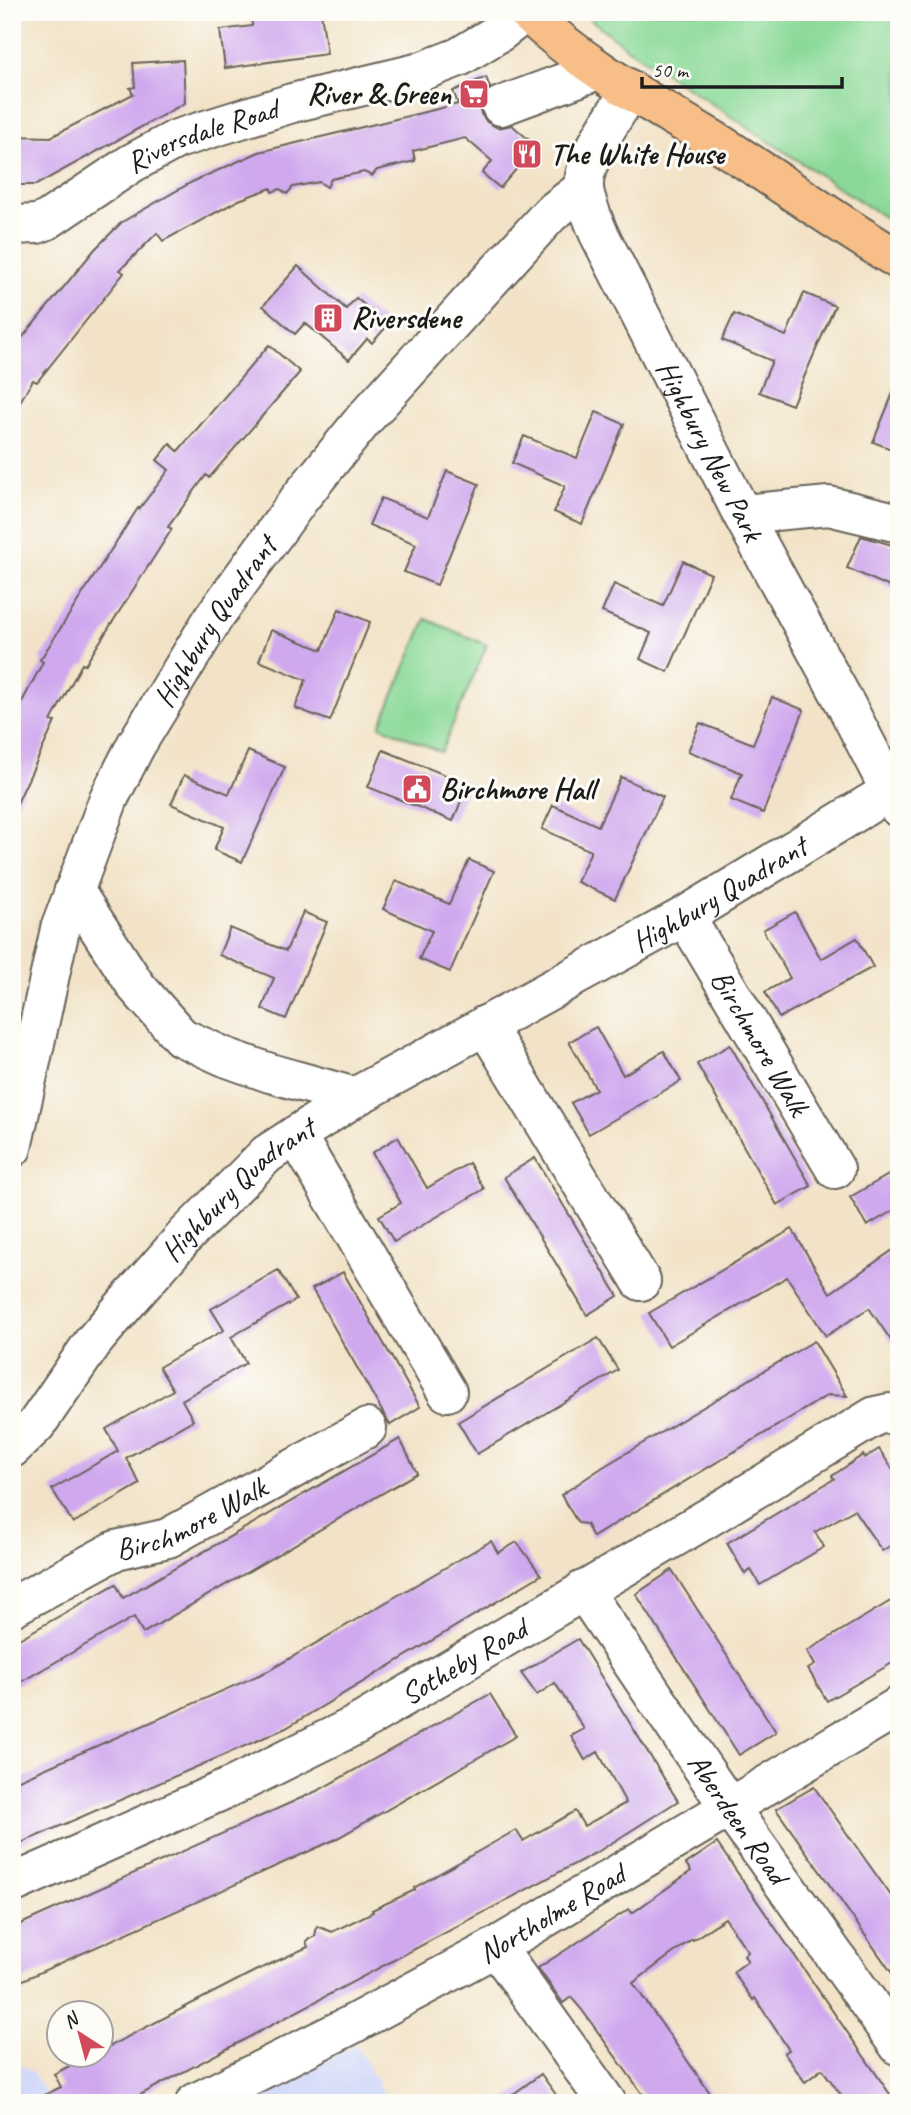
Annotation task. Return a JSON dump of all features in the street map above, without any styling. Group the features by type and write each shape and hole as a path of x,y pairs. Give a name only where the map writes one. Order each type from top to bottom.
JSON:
{"main road":[{"path":"527,12 559,42 598,70 721,145 899,260"}],"street":[{"name":"Riversdale Road","path":"14,231 56,215 132,163 177,139 292,103 417,73 431,81 455,73 458,57 527,12"},
{"path":"502,106 598,70"},
{"path":"584,188 588,167 603,134 631,90"},
{"name":"Highbury New Park","path":"584,188 598,232 742,514 848,707 894,800"},
{"name":"Highbury Quadrant","path":"12,1148 17,1096 60,929 109,798 136,746 214,617 277,529 373,408 551,214 584,188"},
{"path":"742,514 829,506 899,523"},
{"name":"Highbury Quadrant","path":"12,1448 36,1425 93,1342 186,1235 267,1154 355,1097 894,800"},
{"path":"75,890 136,986 181,1037 270,1073 355,1097"},
{"name":"Birchmore Walk","path":"685,916 835,1169"},
{"path":"485,1025 641,1281"},
{"path":"296,1135 447,1392"},
{"name":"Sotheby Road","path":"12,1884 287,1761 356,1726 874,1416 889,1413 899,1418"},
{"name":"Birchmore Walk","path":"12,1607 116,1550 168,1538 367,1428"},
{"name":"Aberdeen Road","path":"583,1590 729,1807 899,2046"},
{"name":"Northolme Road","path":"195,2103 349,2026 496,1947 899,1706"},
{"path":"496,1947 607,2103"}],"shaded area":[{"path":"356,2045 389,2103 240,2103"},
{"path":"12,2060 33,2073 51,2103 12,2103"}],"green space":[{"path":"581,12 899,12 899,227 627,48"},
{"path":"426,619 487,645 441,752 380,726"}],"building":[{"path":"251,12 321,12 327,54 225,68 220,30 252,26"},
{"path":"183,60 185,103 36,185 12,185 12,136 51,137 133,94 130,88 135,87 133,63"},
{"path":"486,77 490,88 479,103 481,114 487,122 498,128 512,125 536,146 500,188 482,173 492,161 465,138 413,151 415,161 377,170 372,176 364,172 331,179 327,187 319,182 293,187 287,194 280,189 272,192 271,188 239,200 163,241 157,233 120,270 124,273 37,382 33,380 12,415 12,350 95,249 122,222 192,182 259,152 458,104 453,91"},
{"name":"Riversdene","path":"298,266 346,309 356,298 388,325 372,343 367,339 349,360 305,323 295,334 263,306"},
{"path":"804,293 835,306 792,405 759,392 772,361 722,340 734,314 786,336"},
{"path":"269,345 300,372 209,478 206,475 168,527 172,529 85,665 82,664 51,721 55,722 12,814 12,721 43,662 40,660 138,508 169,470 157,460 170,444 178,451"},
{"path":"899,381 899,452 873,442"},
{"path":"596,412 624,424 582,524 554,512 565,486 512,463 524,436 577,458"},
{"path":"447,471 479,484 437,585 404,572 416,544 369,525 381,498 428,517"},
{"path":"861,536 899,547 899,591 847,568"},
{"path":"683,561 711,574 668,672 640,659 651,633 602,612 614,584 663,606"},
{"path":"339,609 370,622 330,721 295,708 306,680 259,661 271,630 322,650"},
{"path":"772,697 804,710 763,813 731,800 742,773 688,751 700,723 753,744"},
{"name":"Birchmore Hall","path":"383,750 468,784 453,821 368,787"},
{"path":"248,751 285,767 242,862 214,850 224,827 171,804 184,775 229,794"},
{"path":"621,777 663,797 615,899 577,882 591,851 542,829 553,805 598,826"},
{"path":"469,860 494,871 450,972 419,959 432,931 383,909 396,881 449,904"},
{"path":"303,912 327,922 286,1019 262,1009 274,978 219,955 230,928 286,951"},
{"path":"795,912 821,959 857,938 873,967 779,1018 765,992 790,978 763,930"},
{"path":"596,1027 623,1075 664,1051 681,1081 589,1134 571,1103 596,1089 569,1042"},
{"path":"730,1045 811,1186 777,1205 697,1064"},
{"path":"398,1137 427,1188 469,1163 484,1189 394,1242 379,1216 401,1203 372,1153"},
{"path":"535,1158 618,1296 587,1315 504,1177"},
{"path":"899,1169 899,1207 867,1226 850,1197"},
{"path":"792,1229 830,1293 899,1246 899,1352 869,1308 826,1336 787,1277 669,1346 649,1313"},
{"path":"278,1270 296,1300 231,1337 246,1363 182,1400 193,1420 126,1458 140,1484 73,1523 52,1489 118,1451 106,1429 173,1390 159,1367 224,1330 211,1309"},
{"path":"343,1272 420,1407 390,1425 312,1289"},
{"path":"598,1338 618,1370 477,1454 458,1422"},
{"path":"814,1341 847,1396 828,1395 593,1537 586,1524 578,1523 561,1495"},
{"path":"400,1439 417,1473 143,1633 134,1617 12,1687 12,1643 116,1584 123,1598"},
{"path":"879,1449 899,1479 899,1540 882,1551 854,1510 815,1532 824,1547 760,1585 751,1570 745,1574 727,1543 834,1479 832,1476 863,1455 865,1458"},
{"path":"491,1541 498,1553 517,1542 541,1575 286,1728 12,1847 12,1783 268,1671"},
{"path":"672,1570 776,1732 739,1755 636,1594"},
{"path":"899,1596 899,1659 827,1701 808,1669 815,1665 807,1651"},
{"path":"578,1639 678,1801 599,1851 125,2103 28,2103 61,2087 54,2074 62,2070 116,2070 116,2043 255,1971 308,1947 306,1941 315,1936 317,1926 332,1932 415,1890 414,1888 516,1830 523,1841 575,1811 584,1826 626,1803 598,1752 585,1760 571,1736 584,1729 555,1683 537,1695 521,1673"},
{"path":"490,1694 516,1736 334,1840 12,1985 12,1928 319,1790"},
{"path":"814,1787 899,1907 899,1983 776,1809"},
{"path":"717,1843 896,2103 847,2103 822,2069 805,2082 784,2053 789,2050 755,1998 753,2000 733,1972 748,1961 744,1956 748,1952 725,1918 633,1983 717,2103 649,2103 582,2010 571,1997 563,2003 538,1968 629,1909 632,1913 691,1871 686,1864"},
{"path":"541,2074 562,2103 501,2103"}],"place":[{"name":"River & Green","path":"474,94"},
{"name":"The White House","path":"527,154"},
{"name":"Riversdene","path":"328,318"},
{"name":"Birchmore Hall","path":"417,789"}]}
